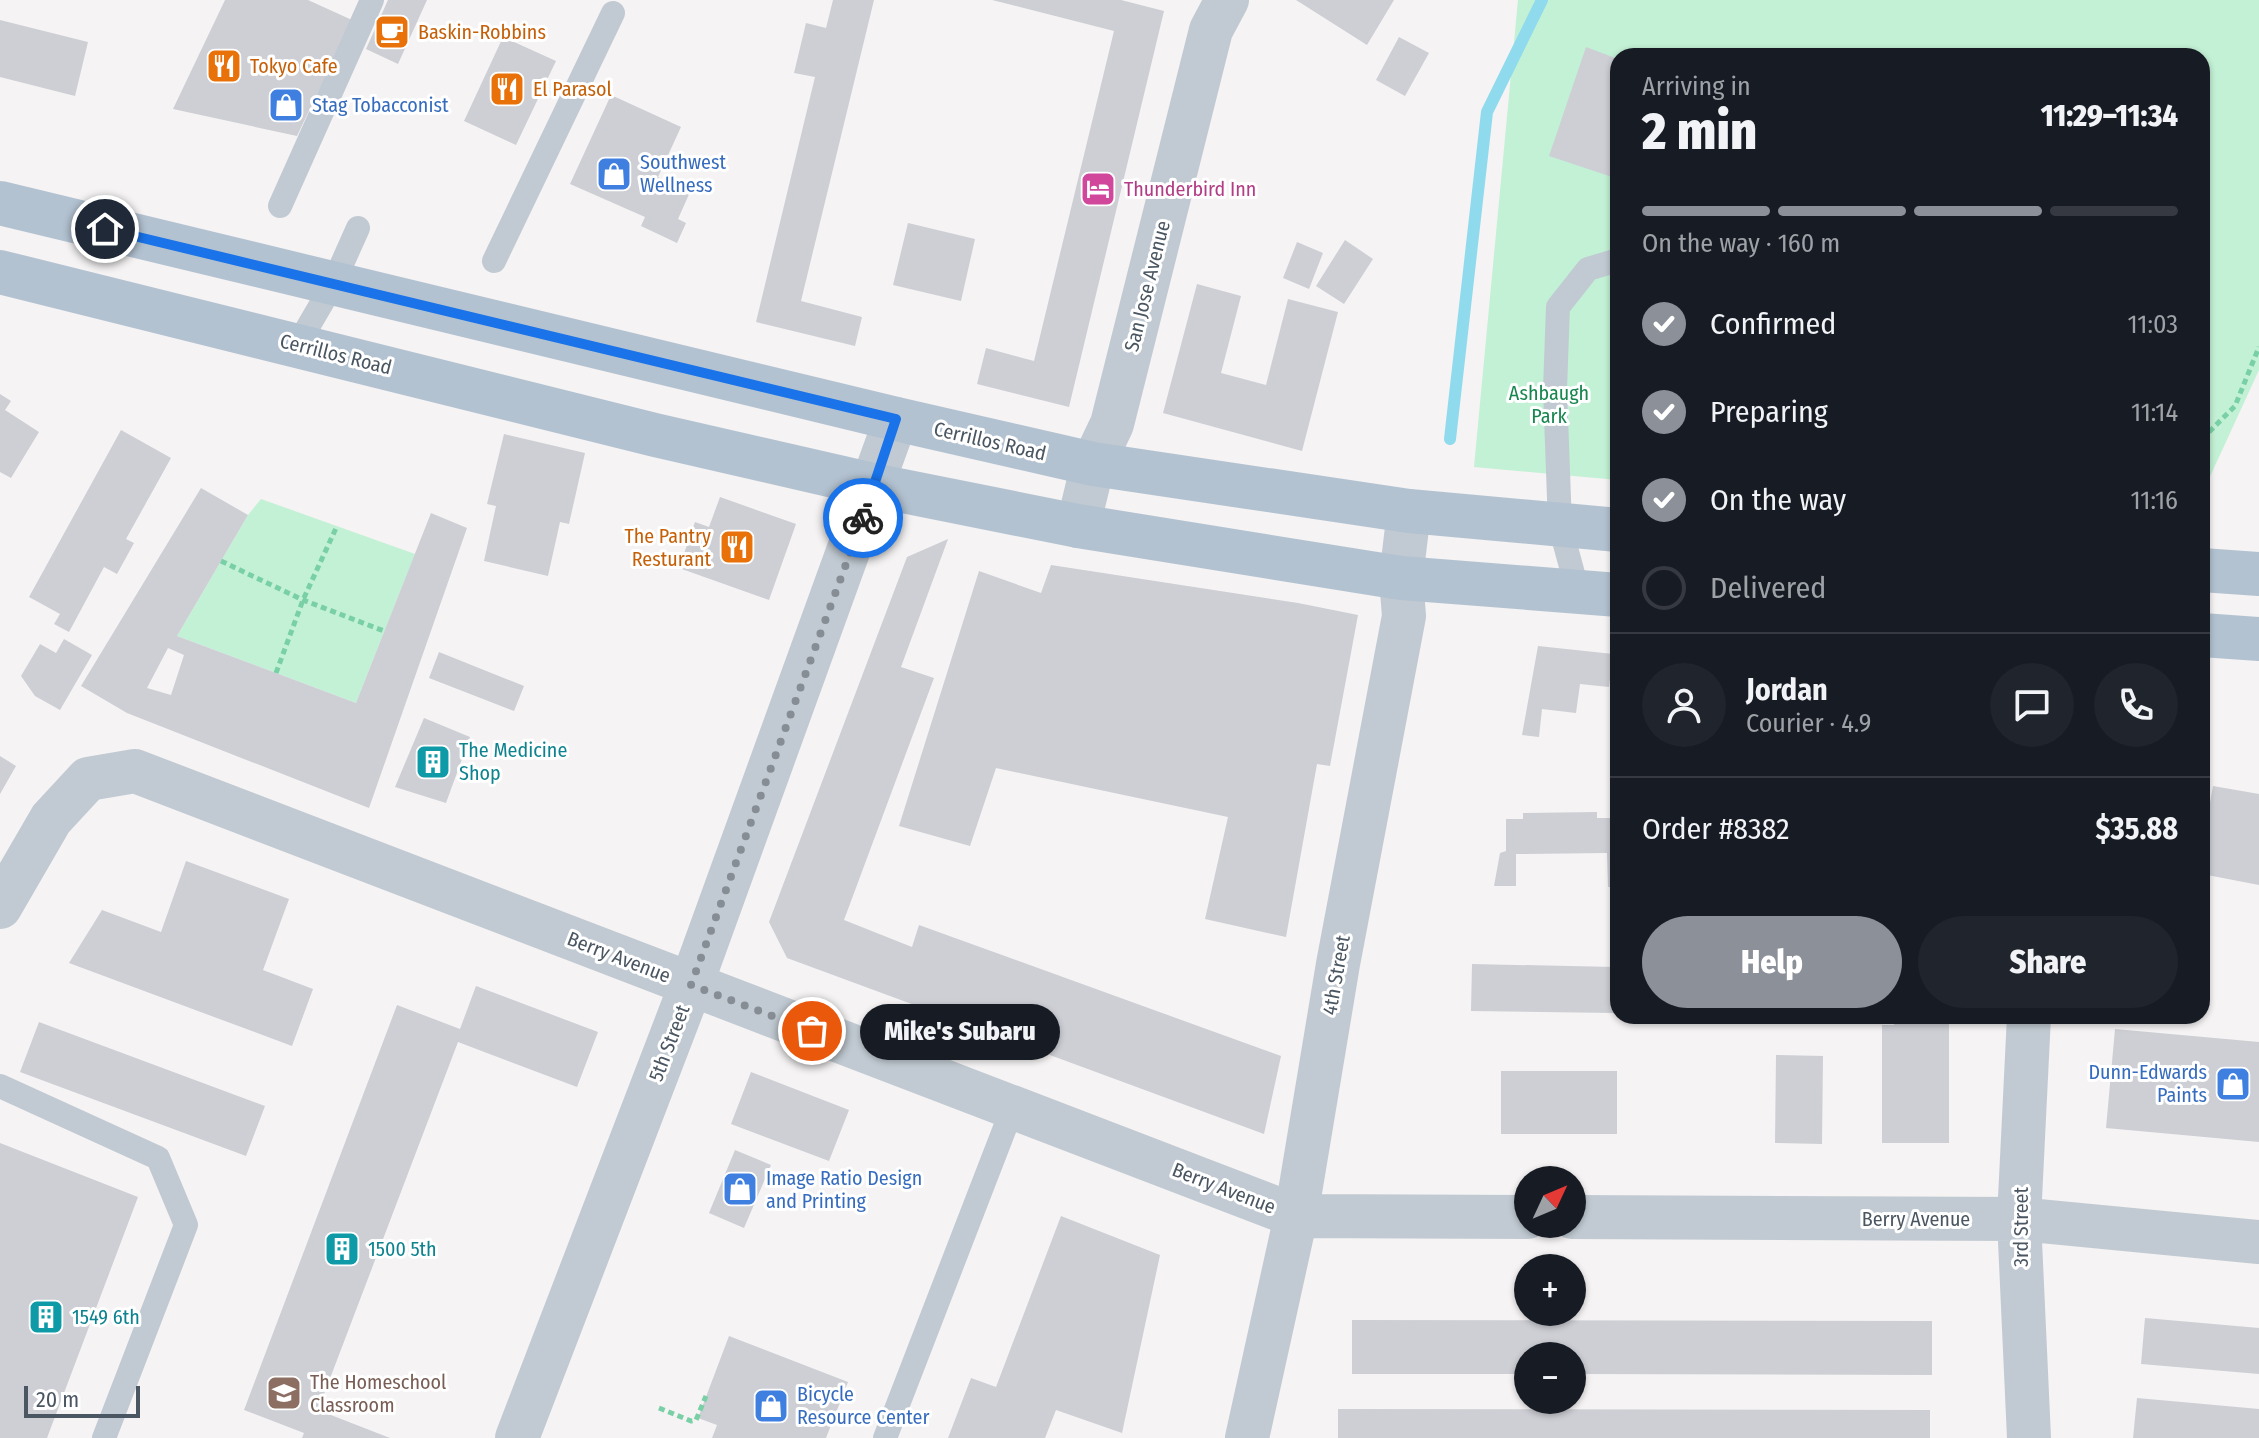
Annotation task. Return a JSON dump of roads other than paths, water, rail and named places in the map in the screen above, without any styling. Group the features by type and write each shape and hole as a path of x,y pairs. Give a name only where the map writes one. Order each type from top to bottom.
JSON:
{"main road":[{"name":"Cerrillos Road","path":"0,203 1093,464 1409,511 1610,529"},
{"name":"Cerrillos Road","path":"0,272 655,435 873,485 1078,526 1401,578 1598,593"},
{"path":"2210,571 2259,574"},
{"path":"2210,636 2259,639"}],"street":[{"name":"San Jose Avenue","path":"1078,526 1093,464 1112,424 1211,30 1227,0"},
{"name":"5th Street","path":"517,1438 691,985 896,419"},
{"name":"4th Street","path":"1247,1438 1296,1216 1338,964 1404,616 1401,578 1409,511"},
{"name":"Berry Avenue","path":"0,907 51,819 88,779 135,771 1296,1216 1514,1217"},
{"name":"3rd Street","path":"2029,1024 2019,1219 2029,1438"},
{"name":"Berry Avenue","path":"1586,1217 2019,1219 2259,1242"}],"lane":[{"path":"280,206 372,0"},
{"path":"494,261 613,13"},
{"path":"298,344 333,284 358,228"},
{"path":"1598,593 1560,526 1555,389 1558,307 1588,269 1610,262"},
{"path":"0,1086 158,1158 186,1225 104,1438"},
{"path":"885,1438 1013,1107"}],"waterway":[{"path":"1450,439 1487,112 1542,0"}],"place":[{"name":"Baskin-Robbins","path":"392,32"},
{"name":"Tokyo Cafe","path":"224,66"},
{"name":"El Parasol","path":"507,89"},
{"name":"Stag Tobacconist","path":"286,105"},
{"name":"Southwest Wellness","path":"614,174"},
{"name":"Thunderbird Inn","path":"1098,189"},
{"name":"The Pantry Resturant","path":"737,547"},
{"name":"The Medicine Shop","path":"433,762"},
{"name":"Mike's Subaru","path":"812,1031"},
{"name":"Dunn-Edwards Paints","path":"2233,1084"},
{"name":"Image Ratio Design and Printing","path":"740,1189"},
{"name":"1500 5th","path":"342,1249"},
{"name":"1549 6th","path":"46,1317"},
{"name":"The Homeschool Classroom","path":"284,1393"},
{"name":"Bicycle Resource Center","path":"771,1406"}],"park label":[{"name":"Ashbaugh Park","path":"1549,404"}]}
